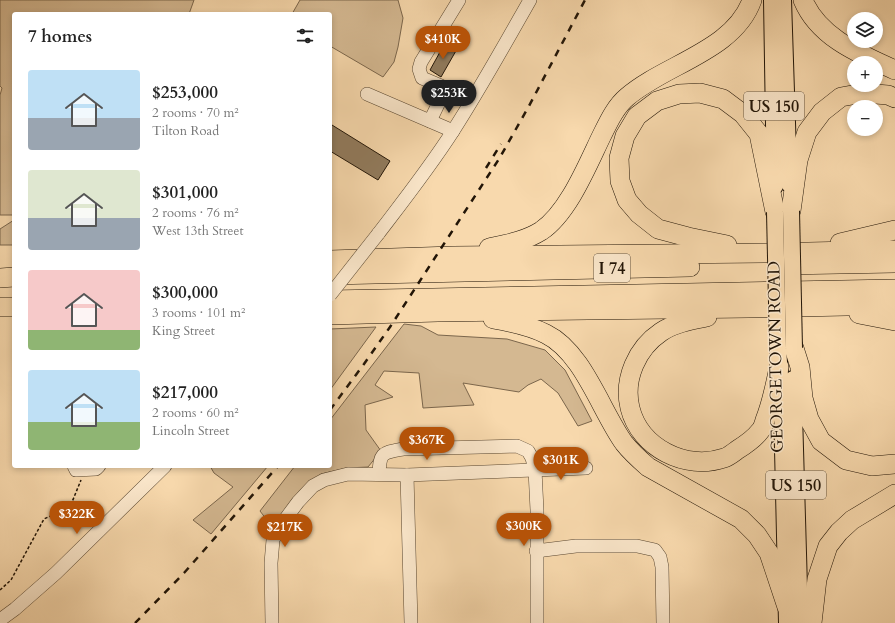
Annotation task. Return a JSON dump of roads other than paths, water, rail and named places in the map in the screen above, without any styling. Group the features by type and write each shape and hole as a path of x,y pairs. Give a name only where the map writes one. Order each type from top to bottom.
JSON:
{"highway":[{"path":"453,256 522,240 541,231 559,213 574,190 613,114 626,98 649,80 727,36 749,8 752,0"},
{"path":"803,0 815,21 838,42 895,70"},
{"path":"766,253 688,237 658,228 639,214 627,200 620,181 619,158 624,136 637,116 657,102 679,94 700,93 723,99 743,114 759,134 783,211"},
{"path":"783,211 808,132 822,112 841,97 863,93 888,95 895,98"},
{"path":"806,251 895,230"},
{"path":"332,260 453,256 766,253 895,250"},
{"name":"I 74","path":"332,275 895,263"},
{"path":"0,278 12,277"},
{"path":"0,282 12,281"},
{"name":"I 74","path":"332,300 895,289"},
{"path":"332,315 895,305"},
{"path":"0,307 12,307"},
{"path":"816,307 895,321"},
{"path":"748,308 686,321 662,331 644,346 633,366 628,386 630,408 638,426 651,443 668,454 680,459 706,462 725,458 751,440 761,430 772,402 779,367"},
{"path":"438,312 475,316 515,323 547,334 565,348 580,368 624,444 637,457 648,467 741,519 757,535 769,553 787,615"},
{"path":"786,348 800,367 803,398 809,419 821,441 846,460 872,466 895,464"},
{"path":"812,623 817,579 828,546 839,532 852,520 895,494"}],"main road":[{"name":"US 150","path":"772,0 775,175 783,211"},
{"name":"US 150","path":"783,0 788,175 783,211"},
{"name":"GEORGETOWN ROAD","path":"783,211 786,348 793,370 800,623"},
{"name":"GEORGETOWN ROAD","path":"786,348 779,367 782,405 787,615"}],"street":[{"path":"430,121 444,92 441,86 422,78 419,69 421,62 436,36 459,0"},
{"path":"332,292 418,183 453,132 530,0"},
{"path":"367,94 453,132"},
{"path":"379,474 380,459 384,454 403,449 517,446 528,451 532,458 534,470 537,510 536,551 538,623"},
{"path":"80,468 97,468"},
{"path":"0,620 15,610 56,573 163,468"},
{"path":"272,623 271,562 273,540 278,529 298,502 313,486 324,480 348,474 407,475 586,468"},
{"path":"407,475 411,623"},
{"path":"536,551 576,546 637,546 655,550 660,556 662,566 663,623"}],"railway":[{"path":"332,407 390,327 499,159 585,0"},
{"path":"486,168 501,144"},
{"path":"135,623 184,573 276,468"}]}
